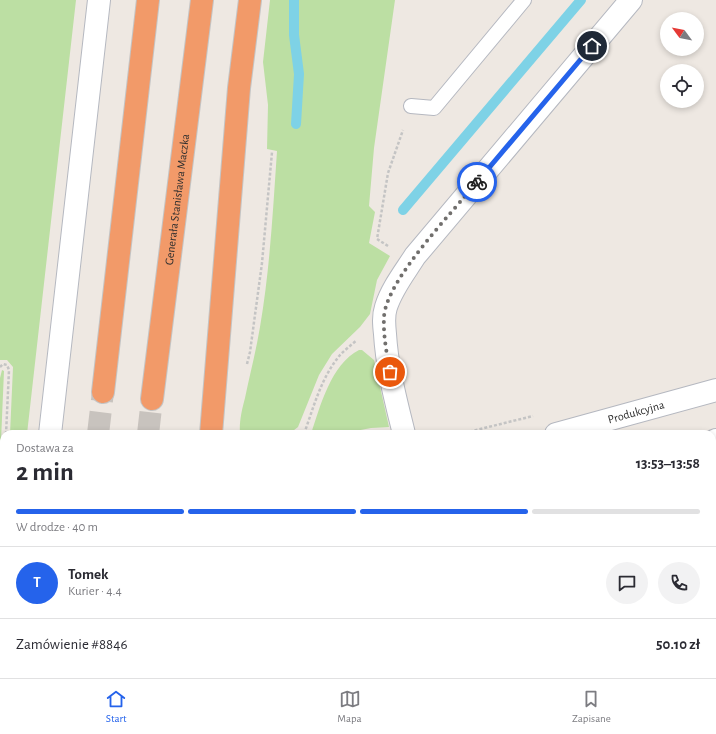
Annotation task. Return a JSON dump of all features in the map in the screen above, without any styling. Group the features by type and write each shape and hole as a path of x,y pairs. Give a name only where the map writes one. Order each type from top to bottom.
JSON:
{"highway":[{"path":"103,392 148,0"},
{"name":"Generała Stanisława Maczka","path":"152,399 202,0"},
{"path":"212,430 238,96 250,0"}],"main road":[{"path":"50,430 99,0"},
{"path":"403,430 390,372 384,317 390,297 403,272 631,0"},
{"name":"Produkcyjna","path":"571,430 716,390"}],"lane":[{"path":"412,106 434,108 524,0"}],"path":[{"path":"400,140 388,173 377,239 411,262"},
{"path":"246,367 251,345 261,276 272,152"},
{"path":"305,430 322,383 331,367 341,354 384,317"},
{"path":"0,367 3,364 7,365 9,370 6,430"}],"green space":[{"path":"0,0 76,0 27,430 10,430 13,367 7,360 0,360"},
{"path":"270,0 395,0 374,148 369,206 375,212 369,243 390,256 377,280 370,314 360,327 332,354 319,375 298,427 294,430 240,430 241,416 257,345 269,261 277,151 267,149 268,105 263,62"},
{"path":"359,350 362,350 374,360 389,427 361,430 312,430 328,387 341,365"},
{"path":"2,370 4,371 1,430 0,430 0,378"}],"waterway":[{"path":"294,0 294,35 299,74 296,124"},
{"path":"403,210 581,0"}],"tunnel":[{"path":"98,430 103,392"},
{"path":"148,430 152,399"}],"way so far":[{"path":"390,372 384,317 390,297 403,272 415,256 477,182"}],"route":[{"path":"477,182 592,46"}]}
